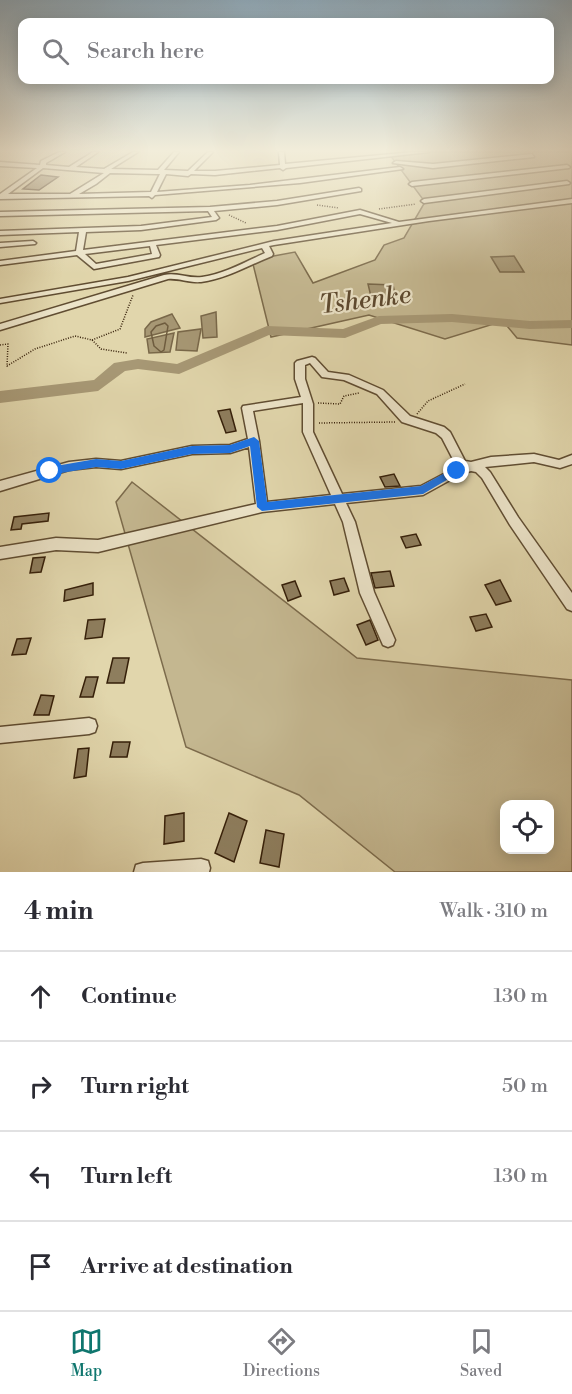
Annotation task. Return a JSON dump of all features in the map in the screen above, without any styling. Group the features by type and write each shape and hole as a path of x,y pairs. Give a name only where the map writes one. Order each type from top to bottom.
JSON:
{"street":[{"path":"72,196 78,193"},
{"path":"1,196 152,196 198,193"},
{"path":"1,214 210,209 277,203 342,193"},
{"path":"418,193 425,202 504,193"},
{"path":"0,301 128,279 265,246 401,224 572,201"},
{"path":"0,233 141,228 215,219 210,209"},
{"path":"0,263 285,227 360,212 401,224"},
{"path":"79,253 83,230"},
{"path":"0,245 33,243"},
{"path":"79,253 92,263 92,267 96,267 156,255 152,243"},
{"path":"0,327 174,275 195,280 225,272 269,254 265,246"},
{"path":"388,640 373,612 353,534 306,424 308,402 300,380 300,363 307,359 312,360 325,375 346,377 380,392 411,422 440,430 446,435 461,464 473,466 486,475 572,603"},
{"path":"262,507 254,441 247,408 308,402"},
{"path":"0,486 69,466 96,463 121,465 192,450 230,449 254,441"},
{"path":"0,553 56,544 98,546 262,507 423,490 457,471 512,459 534,458 560,464 572,459"},
{"path":"0,735 89,726"},
{"path":"143,872 201,868"}],"path":[{"path":"314,204 360,212 425,202"},
{"path":"210,209 240,219 254,230"},
{"path":"92,340 120,329 138,286"},
{"path":"0,345 8,344 7,366 35,348 75,336 92,340 101,349 127,353"},
{"path":"306,424 411,422 428,401 465,384"},
{"path":"308,402 340,404 344,396 372,388"}],"shaded area":[{"path":"418,193 572,193 572,345 517,338 503,321 445,339 369,315 271,337 252,260 295,252 313,283 375,260 384,245 404,238 425,202"},
{"path":"132,482 357,658 572,680 572,872 395,872 299,795 186,747 116,502"}],"water":[{"path":"514,256 524,272 500,272 491,257"},
{"path":"368,284 393,285 397,304 373,305"},
{"path":"216,312 217,337 203,338 201,316"},
{"path":"172,314 180,328 145,337 145,329 151,322"},
{"path":"201,329 197,351 176,350 178,332"},
{"path":"174,333 170,352 149,353 147,339"}],"building":[{"path":"230,409 236,431 226,433 218,411"},
{"path":"394,474 400,486 385,487 380,477"},
{"path":"49,513 48,521 22,524 21,529 11,530 14,517"},
{"path":"416,534 421,545 406,548 401,537"},
{"path":"45,557 41,572 30,573 33,558"},
{"path":"390,571 394,586 375,588 371,573"},
{"path":"344,578 349,591 334,595 330,581"},
{"path":"500,580 511,601 496,605 485,585"},
{"path":"295,581 301,596 288,601 282,585"},
{"path":"93,583 93,595 64,601 65,590"},
{"path":"486,614 492,627 476,631 470,617"},
{"path":"105,619 102,637 85,639 88,620"},
{"path":"370,620 378,640 366,645 357,625"},
{"path":"31,638 26,654 12,655 17,639"},
{"path":"113,658 129,658 124,683 107,683"},
{"path":"86,677 98,677 93,697 80,697"},
{"path":"41,695 54,696 49,715 34,715"},
{"path":"113,742 130,742 127,757 110,757"},
{"path":"89,748 86,776 74,778 78,749"},
{"path":"184,813 184,841 164,844 165,816"},
{"path":"229,813 247,821 234,862 215,853"},
{"path":"266,830 284,834 279,867 260,863"}],"waterway":[{"name":"Tshenke","path":"0,397 98,385 120,367 138,364 179,369 267,330 345,334 379,320 452,318 530,325 572,324"}],"route":[{"path":"50,471 96,463 121,465 192,450 230,449 254,441 262,507 423,490 457,471"}]}
